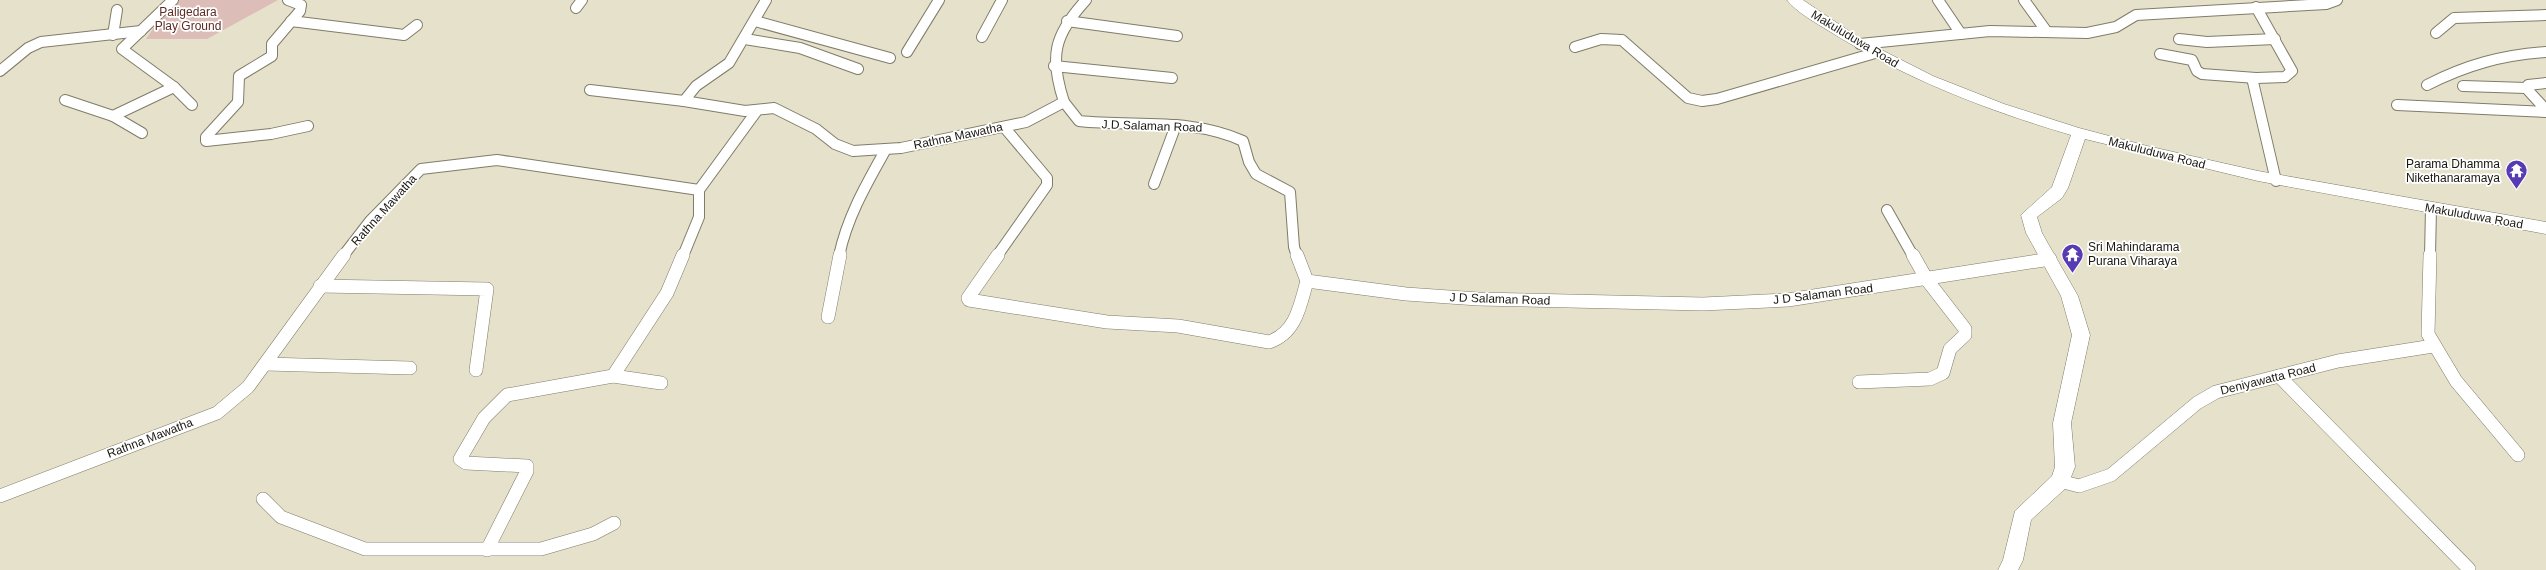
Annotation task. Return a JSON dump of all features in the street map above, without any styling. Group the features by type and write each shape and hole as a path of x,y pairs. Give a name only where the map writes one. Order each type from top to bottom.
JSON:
{"street":[{"path":"173,0 122,49 174,87 192,105"},
{"path":"288,0 301,4 300,11 272,44 272,56 239,76 240,92 238,102 206,137 206,141 271,134 308,126"},
{"path":"576,8 582,0"},
{"path":"684,101 696,86 729,62 745,39 766,0"},
{"path":"907,52 939,0"},
{"path":"982,37 1002,0"},
{"path":"1064,102 1054,66 1063,30 1067,21 1086,0"},
{"name":"Makuluduwa Road","path":"1794,0 1875,53 1981,102 2079,133 2193,163 2276,181 2546,228"},
{"path":"1938,0 1961,34"},
{"path":"2024,0 2047,32"},
{"path":"1860,44 1990,31 2087,33 2116,27 2136,15 2337,0"},
{"path":"2160,54 2192,60 2197,71 2202,74 2256,78 2285,77 2292,74 2289,65 2256,7"},
{"path":"112,35 117,10"},
{"path":"2436,33 2454,18 2546,15"},
{"path":"292,21 404,35 417,25"},
{"path":"755,21 890,58"},
{"path":"1067,21 1177,36"},
{"path":"0,71 10,66 28,46 41,42 142,31"},
{"path":"745,39 800,48 858,69"},
{"path":"1575,47 1601,39 1622,40 1681,93 1702,101 1717,99 1875,53"},
{"path":"2179,39 2207,42 2274,40"},
{"path":"2427,85 2460,68 2495,56 2546,52"},
{"path":"1054,66 1172,78"},
{"path":"2256,78 2253,82 2276,181"},
{"path":"2464,86 2526,88 2528,85 2546,84"},
{"path":"113,116 174,87"},
{"path":"2526,88 2546,111"},
{"name":"Rathna Mawatha","path":"590,90 678,102 684,101 751,111 774,108 786,112 816,129 835,144 853,151 886,150 1026,122 1064,102"},
{"path":"65,100 113,116 142,133"},
{"name":"J D Salaman Road","path":"1064,102 1079,121 1105,125 1176,125 1230,133 1243,141 1249,168 1257,176 1288,189 1292,198 1294,247 1307,281 1406,294 1478,299 1703,304 1788,300 1927,280 2050,260"},
{"path":"2397,105 2546,111"},
{"path":"612,376 667,293 699,217 699,190 751,111"},
{"path":"1154,184 1176,125"},
{"path":"1004,126 1047,178 1047,186 968,298 969,300 1106,322 1178,326 1270,342 1280,340 1292,327 1307,281"},
{"path":"2008,570 2013,560 2022,518 2030,507 2060,481 2065,467 2062,424 2080,335 2080,324 2072,301 2034,232 2030,215 2056,194 2060,188 2079,133"},
{"path":"828,317 843,236 864,188 886,150"},
{"name":"Rathna Mawatha","path":"0,496 217,413 248,387 266,364 320,286 370,221 421,169 497,160 699,190"},
{"path":"2431,208 2428,334 2433,346 2471,399 2518,455"},
{"path":"1859,382 1930,378 1943,373 1950,349 1965,335 1965,329 1927,280 1886,210"},
{"path":"320,286 487,289 476,370"},
{"name":"Deniyawatta Road","path":"2060,481 2079,486 2110,475 2197,403 2216,392 2338,361 2433,346"},
{"path":"266,364 410,368"},
{"path":"487,550 527,470 527,466 466,463 460,459 484,418 507,395 612,376 661,382"},
{"path":"2279,376 2469,569"},
{"path":"263,499 280,517 365,549 542,549 593,534 614,523"}],"green space":[{"name":"Paligedara Play Ground","path":"178,0 278,0 207,39 146,39 165,11"}],"place":[{"name":"Parama Dhamma Nikethanaramaya","path":"2516,190"},
{"name":"Sri Mahindarama Purana Viharaya","path":"2073,274"}]}
